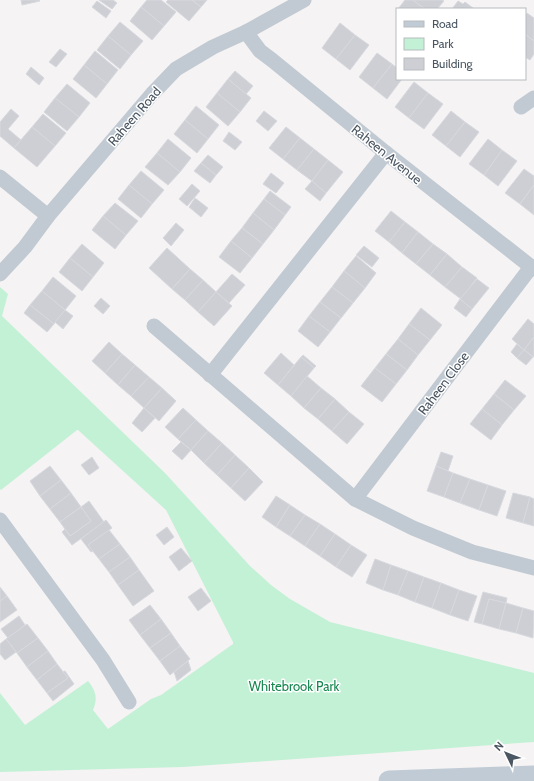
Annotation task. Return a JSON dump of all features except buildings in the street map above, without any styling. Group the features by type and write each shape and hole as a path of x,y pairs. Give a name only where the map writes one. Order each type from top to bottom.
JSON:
{"main road":[{"path":"389,781 534,776"}],"street":[{"name":"Raheen Road","path":"0,274 25,247 48,216 152,94 176,69 213,47 246,32 304,0"},
{"name":"Raheen Avenue","path":"246,32 260,50 386,153 532,268"},
{"path":"522,107 534,98"},
{"path":"210,375 386,153"},
{"path":"0,177 48,216"},
{"name":"Raheen Close","path":"355,499 532,268"},
{"path":"154,326 355,499 413,528 472,552 534,568"},
{"path":"0,520 104,661 129,702"}],"green space":[{"name":"Whitebrook Park","path":"0,287 8,294 2,316 165,473 250,566 271,585 290,599 330,622 534,673 534,742 183,767 0,772 0,693 25,725 88,681 93,688 96,698 93,710 108,729 151,699 161,695 233,644 233,642 166,510 78,430 1,490 0,489"}]}
